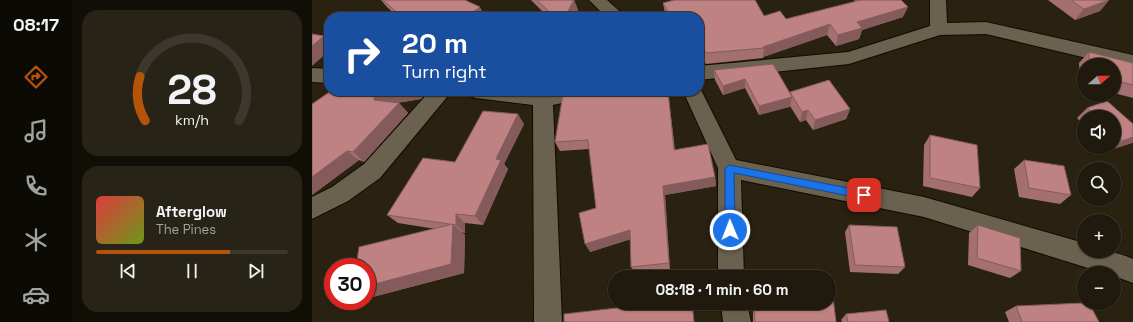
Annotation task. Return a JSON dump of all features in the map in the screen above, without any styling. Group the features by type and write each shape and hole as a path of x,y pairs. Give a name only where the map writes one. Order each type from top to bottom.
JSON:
{"street":[{"path":"597,0 611,12"},
{"path":"938,0 939,30"},
{"path":"704,72 849,58 939,30 986,28 1133,62"},
{"path":"312,75 324,76"},
{"path":"312,209 340,194 372,171 438,96"},
{"path":"518,96 543,99 560,96"},
{"path":"695,96 729,168 731,270"},
{"path":"543,99 548,322"},
{"path":"729,168 924,206 1121,266 1133,271"},
{"path":"735,310 737,322"}],"building":[{"path":"383,0 465,0 480,7 473,12 396,12"},
{"path":"537,0 574,0 568,12 550,12"},
{"path":"675,0 755,0 764,16 780,11 786,19 861,0 901,0 908,7 857,22 862,28 838,35 830,24 763,47 764,48 706,53 704,50 704,12 668,12 663,3"},
{"path":"1071,0 1109,0 1084,9"},
{"path":"312,34 324,36 312,46"},
{"path":"1089,52 1113,58 1089,58"},
{"path":"1121,60 1133,63 1133,85 1121,82"},
{"path":"773,64 792,97 759,106 745,79 723,86 714,70"},
{"path":"829,80 850,109 815,120 808,110 802,112 790,92"},
{"path":"324,96 374,96 374,100 399,103 353,152 347,151 312,177 312,104"},
{"path":"563,96 669,96 674,150 708,144 715,177 663,186 669,263 631,267 630,230 585,244 579,213 596,208 588,140 555,142"},
{"path":"1108,102 1117,110 1089,110 1087,108"},
{"path":"483,111 518,114 496,159 501,160 475,216 456,214 456,225 387,215 423,158 455,162"},
{"path":"1121,113 1133,124 1133,137 1122,141"},
{"path":"930,135 977,145 980,188 930,178"},
{"path":"1024,160 1064,166 1071,195 1029,188"},
{"path":"453,224 451,264 376,284 376,258 357,258 359,247"},
{"path":"849,225 897,227 905,267 855,265"},
{"path":"978,225 1020,238 1021,271 977,258"},
{"path":"1077,303 1077,310 1093,310 1099,322 1022,322 1016,306"},
{"path":"608,309 693,310 694,322 564,322 564,314"},
{"path":"754,310 835,310 836,322 755,322"},
{"path":"886,310 889,322 848,322 846,314"}],"route":[{"path":"730,230 729,168 864,195"}]}
